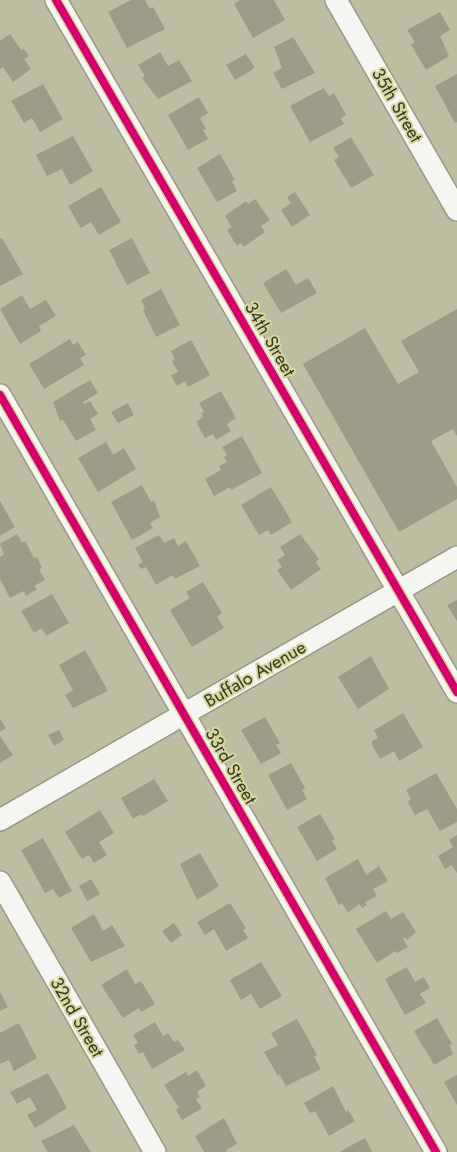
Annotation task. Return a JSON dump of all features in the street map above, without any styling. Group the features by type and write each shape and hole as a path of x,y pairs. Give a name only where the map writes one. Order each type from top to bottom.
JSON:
{"street":[{"name":"34th Street","path":"56,0 457,692"},
{"name":"35th Street","path":"336,0 457,210"},
{"name":"33rd Street","path":"0,395 436,1152"},
{"name":"Buffalo Avenue","path":"0,820 457,557"},
{"name":"32nd Street","path":"0,882 155,1152"}],"building":[{"path":"131,0 145,0 150,9 153,7 165,29 127,48 108,12"},
{"path":"240,0 274,0 285,20 253,38 234,4"},
{"path":"440,12 450,30 440,36 449,56 426,70 411,45 415,42 407,30"},
{"path":"10,34 21,50 24,49 29,56 24,59 31,69 13,82 3,67 0,69 0,41"},
{"path":"293,37 315,73 282,89 273,73 282,68 274,47"},
{"path":"160,52 168,66 179,60 192,81 158,99 142,78 145,76 138,65"},
{"path":"246,54 255,68 235,80 226,65"},
{"path":"457,74 457,122 455,123 435,86"},
{"path":"43,84 63,119 40,132 32,118 24,123 11,101"},
{"path":"324,88 329,96 334,93 346,115 341,118 344,124 310,142 290,106"},
{"path":"199,97 208,113 200,118 206,129 203,130 208,139 188,150 168,115"},
{"path":"73,136 93,171 70,185 62,169 47,176 36,155"},
{"path":"351,137 374,175 351,188 334,160 339,157 333,148"},
{"path":"220,154 235,180 232,181 237,191 217,202 197,168"},
{"path":"101,187 121,222 99,235 91,222 81,228 68,206"},
{"path":"295,192 310,215 292,227 281,210 291,203 287,197"},
{"path":"255,199 270,220 261,226 265,232 244,247 241,243 237,246 227,230 232,227 225,216 246,201 248,204"},
{"path":"2,238 23,274 0,286 0,239"},
{"path":"132,238 150,273 127,285 109,250"},
{"path":"286,269 296,285 308,278 317,293 281,313 263,283"},
{"path":"161,289 180,325 156,337 143,310 145,308 141,300"},
{"path":"22,295 30,309 46,300 56,316 39,326 41,331 20,344 0,309"},
{"path":"457,309 457,436 453,429 431,441 457,487 457,499 399,532 303,364 365,328 398,384 419,372 401,341"},
{"path":"70,339 73,345 78,342 86,355 80,358 84,365 44,389 29,364"},
{"path":"191,340 210,375 188,387 185,381 177,386 171,375 178,372 172,361 175,360 171,351"},
{"path":"90,380 98,393 83,402 84,404 90,401 98,414 90,419 96,430 76,441 63,420 60,421 53,402"},
{"path":"221,391 236,418 227,424 231,431 216,440 213,434 205,438 196,422 203,417 201,413 204,412 199,403"},
{"path":"128,403 134,415 118,423 111,412"},
{"path":"242,436 262,473 231,490 230,487 214,496 205,479 221,470 219,466 227,462 224,457 227,455 222,447"},
{"path":"106,442 113,455 124,448 136,469 98,492 78,458"},
{"path":"142,485 151,502 154,500 160,517 150,523 153,528 132,540 111,502"},
{"path":"271,487 292,522 271,535 268,530 259,535 241,505"},
{"path":"0,501 15,527 0,536"},
{"path":"17,534 22,543 25,541 34,558 37,557 42,568 39,569 45,580 34,586 37,589 26,596 24,591 10,598 0,579 0,557 4,554 0,544"},
{"path":"300,534 319,559 316,562 321,569 291,590 277,570 282,567 277,560 285,555 280,547"},
{"path":"159,535 164,543 174,538 178,546 186,541 200,566 175,579 173,575 156,585 146,567 141,569 138,565 143,562 135,548"},
{"path":"203,582 222,613 217,617 224,628 192,647 170,610 190,598 186,592"},
{"path":"52,594 69,623 46,636 42,628 34,633 21,611"},
{"path":"457,600 457,621 447,605"},
{"path":"85,650 108,691 73,708 65,695 73,690 59,665"},
{"path":"371,656 389,689 358,709 338,677"},
{"path":"403,713 423,747 399,761 394,751 380,759 372,745 372,741 378,738 374,730"},
{"path":"265,717 280,743 276,745 281,753 261,764 241,730"},
{"path":"0,719 6,728 0,732"},
{"path":"59,730 64,740 54,746 48,735"},
{"path":"0,736 13,755 0,763"},
{"path":"291,763 305,788 302,790 307,799 287,810 268,775"},
{"path":"436,773 457,809 457,822 440,831 427,809 415,815 408,802 411,799 406,790"},
{"path":"154,779 168,801 143,816 141,814 133,819 121,798"},
{"path":"100,810 114,833 99,842 107,855 94,863 89,855 82,859 65,832"},
{"path":"320,814 335,839 332,841 337,849 317,861 297,827"},
{"path":"457,835 457,873 452,865 445,869 438,856 453,847 449,840"},
{"path":"43,838 72,891 59,898 53,889 45,893 21,850"},
{"path":"200,853 219,886 197,900 180,864"},
{"path":"358,859 366,875 379,866 388,881 373,889 377,896 365,902 367,905 362,908 359,904 348,913 342,903 339,905 325,878"},
{"path":"91,879 100,894 87,901 79,886"},
{"path":"230,903 246,928 243,930 248,938 226,951 214,929 205,935 197,922"},
{"path":"386,911 391,919 403,912 416,932 407,940 405,937 403,939 408,947 397,953 395,951 377,963 356,929"},
{"path":"94,914 103,931 112,925 125,946 91,962 71,928"},
{"path":"174,923 182,935 171,943 162,931"},
{"path":"261,962 282,996 260,1009 251,994 241,1000 230,980"},
{"path":"407,967 415,982 424,977 430,988 420,994 426,1003 405,1015 385,979"},
{"path":"127,969 135,984 141,981 155,1004 141,1012 139,1008 123,1018 101,985"},
{"path":"0,992 8,1007 0,1011"},
{"path":"437,1018 452,1044 449,1045 453,1054 434,1065 414,1031"},
{"path":"297,1019 317,1055 314,1057 321,1069 286,1086 264,1052 278,1045 271,1033"},
{"path":"155,1022 163,1036 168,1033 174,1042 178,1040 185,1050 152,1069 143,1052 139,1054 134,1045 138,1043 133,1035"},
{"path":"19,1023 37,1058 14,1071 9,1060 0,1064 0,1033"},
{"path":"197,1070 206,1086 197,1092 200,1097 196,1099 202,1108 182,1120 176,1110 179,1108 164,1085 186,1072 188,1076"},
{"path":"48,1073 67,1108 35,1128 27,1115 37,1110 30,1097 17,1104 10,1092"},
{"path":"457,1075 457,1105 444,1082"},
{"path":"333,1086 346,1112 348,1110 355,1121 329,1136 315,1111 310,1113 304,1103"},
{"path":"224,1118 237,1144 226,1150 227,1152 204,1152 195,1136"},
{"path":"74,1125 91,1152 48,1152 41,1141"},
{"path":"365,1138 372,1152 339,1152"}],"cycle path":[{"path":"56,0 457,692"},
{"path":"0,395 436,1152"}]}
